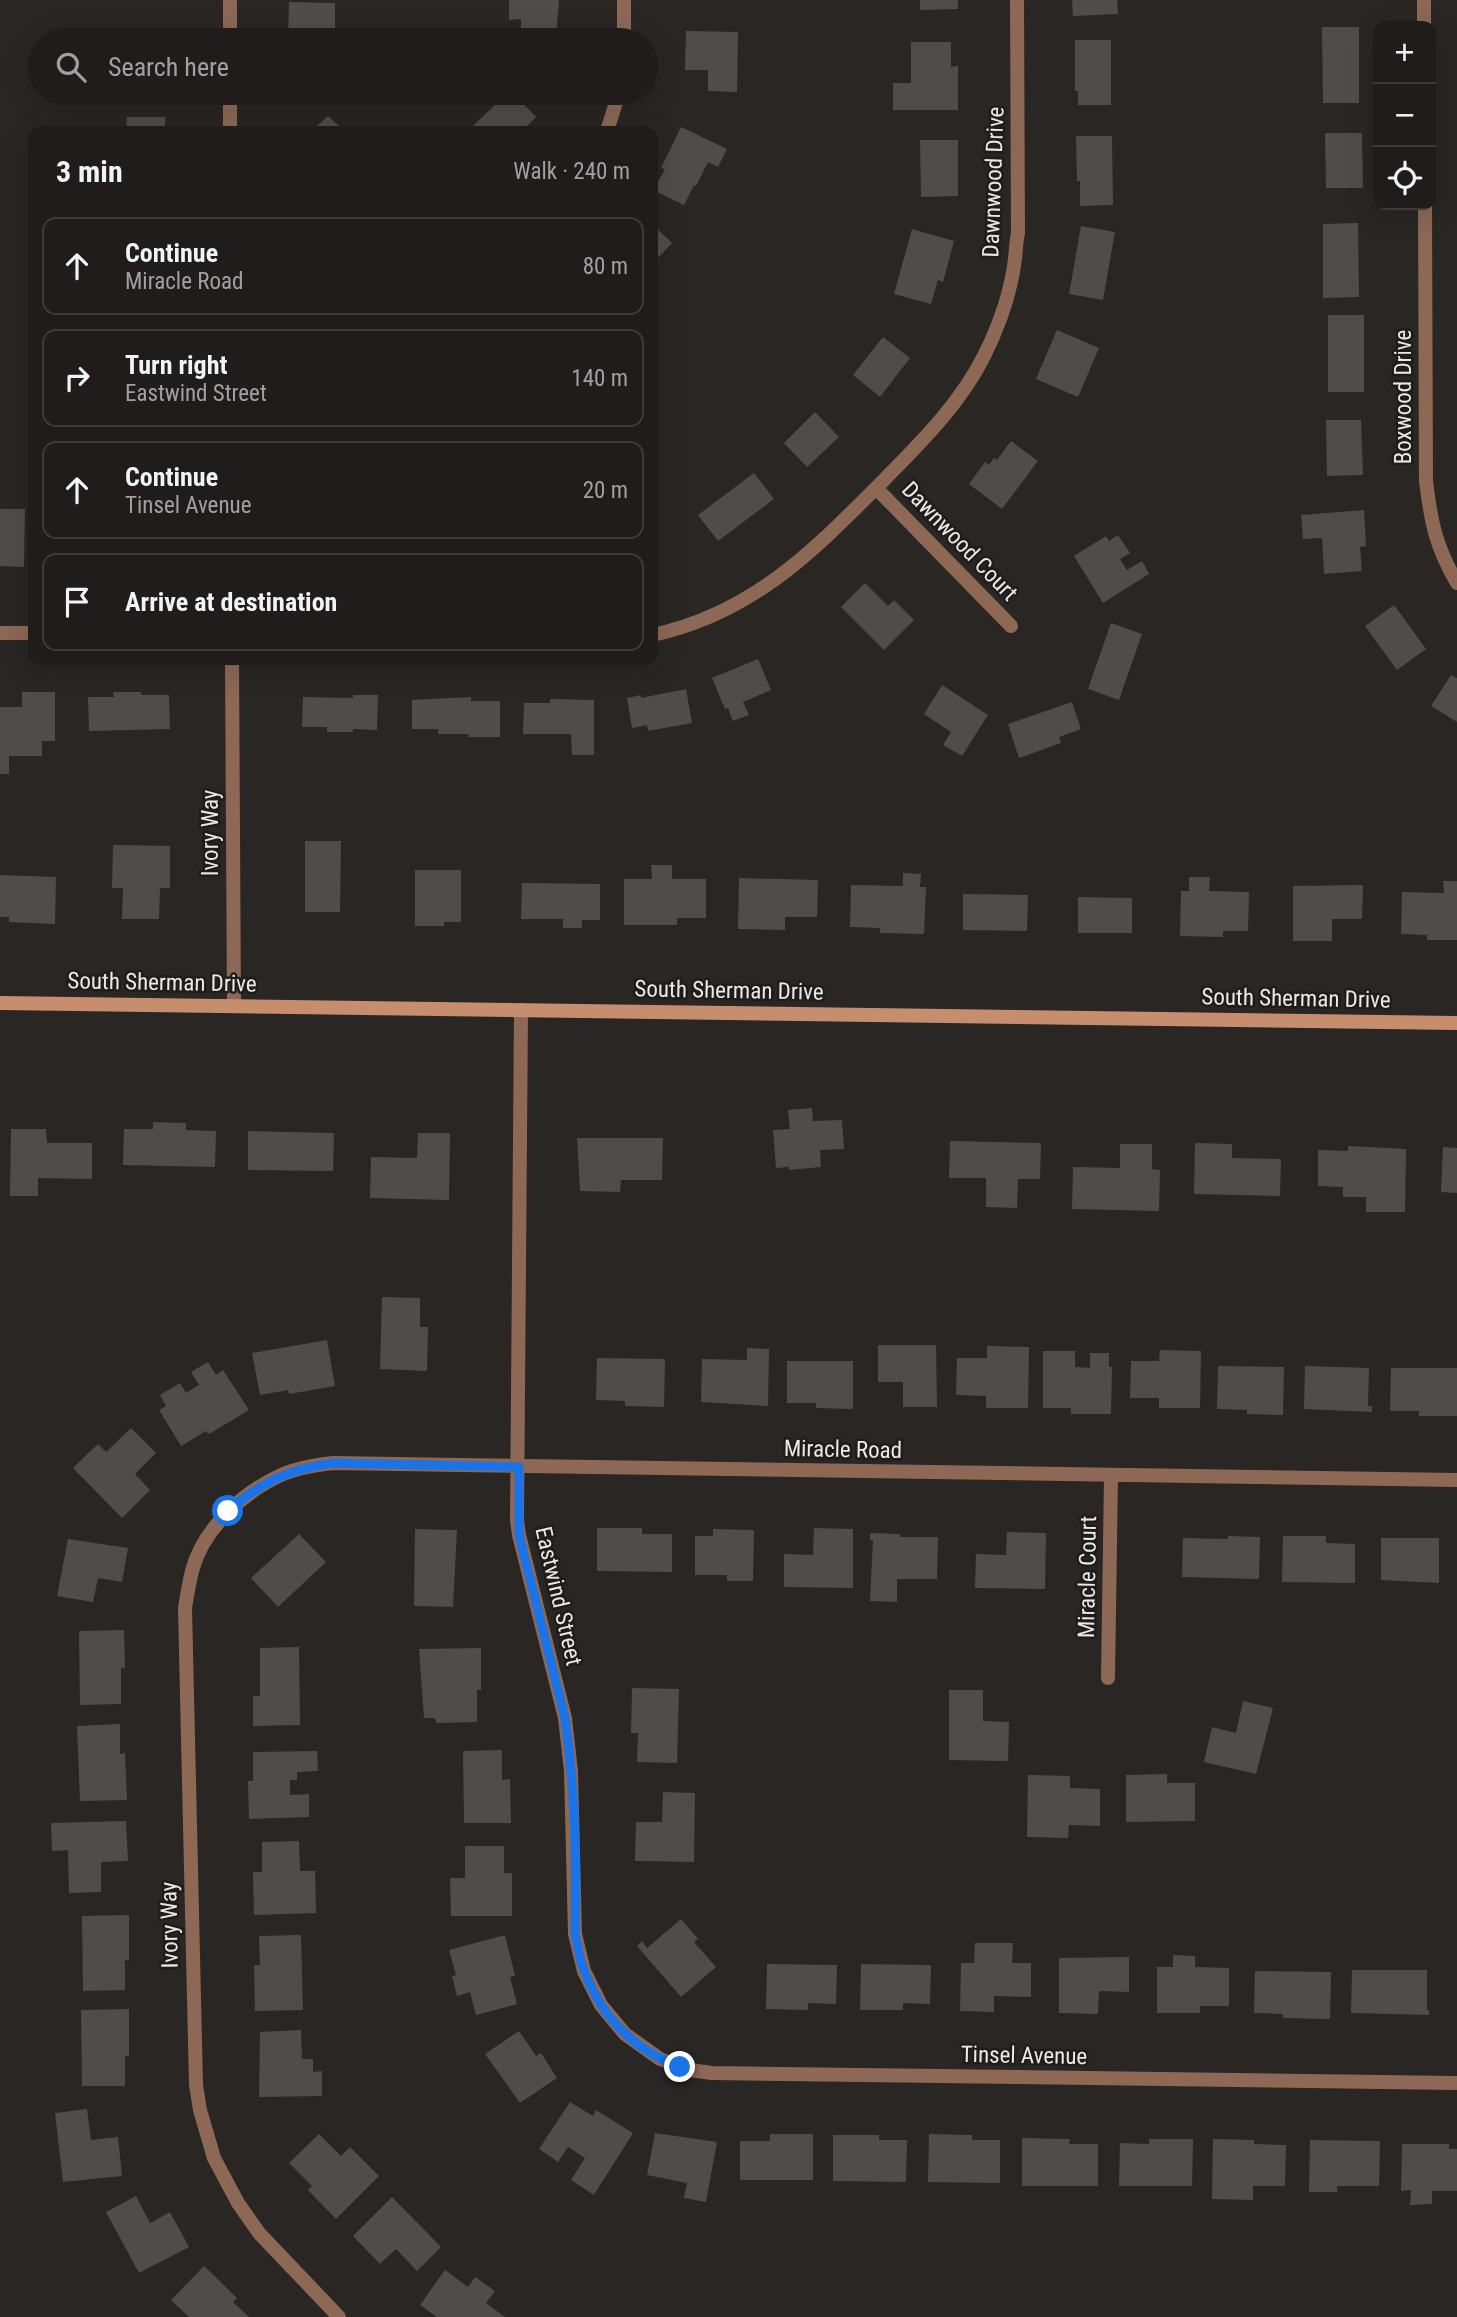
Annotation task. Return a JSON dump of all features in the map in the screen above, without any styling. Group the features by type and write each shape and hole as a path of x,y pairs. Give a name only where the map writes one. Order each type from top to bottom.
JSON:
{"street":[{"path":"230,0 230,28"},
{"path":"624,0 624,28"},
{"name":"Dawnwood Drive","path":"658,633 726,610 759,592 811,552 948,412 984,355 1004,308 1018,233 1017,0"},
{"path":"1424,0 1424,21"},
{"path":"230,105 230,126"},
{"path":"609,126 616,105"},
{"name":"Boxwood Drive","path":"1425,210 1426,481 1431,520 1442,557 1457,583"},
{"name":"Dawnwood Court","path":"876,488 1011,626"},
{"path":"0,633 28,633"},
{"name":"Ivory Way","path":"232,665 234,1006"},
{"name":"South Sherman Drive","path":"0,1003 1457,1023"},
{"name":"Eastwind Street","path":"521,1010 519,1535 565,1718 571,1772 575,1934 584,1971 609,2015"},
{"name":"Miracle Road","path":"239,1502 263,1484 282,1475 333,1463 1457,1480"},
{"name":"Miracle Court","path":"1108,1678 1111,1476"},
{"name":"Ivory Way","path":"239,1502 228,1511 203,1544 192,1569 185,1608 196,2085 200,2110 214,2158 238,2203 259,2233 339,2317"},
{"name":"Tinsel Avenue","path":"609,2015 625,2034 650,2054 680,2067 712,2073 1457,2083"}],"building":[{"path":"509,0 559,0 557,28 521,28 521,19 509,20"},
{"path":"920,0 958,0 958,9 920,10"},
{"path":"1072,0 1117,0 1118,14 1073,16"},
{"path":"289,2 335,3 335,28 288,28"},
{"path":"1322,27 1359,27 1359,103 1323,103"},
{"path":"686,31 738,32 737,92 708,91 708,70 685,70"},
{"path":"1075,40 1111,40 1111,105 1078,105 1078,91 1075,91"},
{"path":"911,42 951,42 951,67 958,66 958,110 893,110 893,83 911,83"},
{"path":"495,105 524,105 536,117 527,126 473,126"},
{"path":"328,116 339,126 317,126"},
{"path":"127,117 165,117 165,126 126,126"},
{"path":"681,127 727,149 718,167 708,162 684,205 658,192 658,182 665,169 661,168"},
{"path":"1325,133 1362,133 1363,188 1326,188"},
{"path":"1076,136 1112,136 1113,205 1080,206"},
{"path":"920,140 958,140 958,196 921,197"},
{"path":"1358,223 1359,297 1323,298 1323,224"},
{"path":"1081,226 1115,232 1103,300 1069,294"},
{"path":"912,229 954,241 943,282 938,280 931,304 894,294"},
{"path":"658,230 672,243 658,258"},
{"path":"1328,315 1364,315 1364,392 1328,392"},
{"path":"1057,330 1099,348 1078,397 1036,379"},
{"path":"883,337 910,358 880,397 853,375"},
{"path":"815,412 839,437 807,467 784,443"},
{"path":"1326,420 1361,420 1363,475 1327,476"},
{"path":"1011,441 1038,461 1002,509 969,484 985,462 989,465 994,458 997,460"},
{"path":"754,473 774,499 718,541 698,515"},
{"path":"0,509 25,509 24,567 0,566"},
{"path":"1364,510 1366,546 1360,547 1362,571 1324,574 1322,538 1303,539 1301,515"},
{"path":"1118,535 1130,553 1120,559 1127,570 1142,561 1149,574 1103,603 1074,556 1106,536 1109,541"},
{"path":"865,583 888,606 894,600 914,620 884,650 841,607"},
{"path":"1394,605 1426,649 1397,670 1365,626"},
{"path":"1111,623 1142,634 1119,700 1088,689"},
{"path":"758,659 771,690 743,702 749,715 733,721 712,678"},
{"path":"1451,675 1457,678 1457,722 1431,706"},
{"path":"942,685 988,715 962,756 943,745 951,732 924,714"},
{"path":"686,689 692,723 648,731 647,725 632,728 627,698 641,695 641,698"},
{"path":"22,692 55,692 55,741 42,741 42,756 9,756 9,774 0,774 0,707 22,707"},
{"path":"113,692 169,695 170,729 89,731 88,697 114,697"},
{"path":"353,695 378,695 377,730 327,732 327,727 302,727 303,697 353,698"},
{"path":"471,697 471,701 500,701 500,737 469,737 468,734 438,734 438,729 412,729 412,700"},
{"path":"550,699 594,700 594,755 572,755 571,734 523,734 524,703 550,703"},
{"path":"1072,702 1081,729 1059,737 1061,743 1019,758 1008,724"},
{"path":"305,841 341,841 340,912 305,912"},
{"path":"113,845 170,846 170,888 160,888 159,919 122,919 123,888 112,888"},
{"path":"651,865 672,865 672,879 706,879 706,918 677,918 677,925 624,925 624,879 652,879"},
{"path":"415,870 461,870 461,922 444,922 444,926 415,926"},
{"path":"903,873 921,874 920,887 926,887 924,934 880,933 880,928 850,927 851,885 903,886"},
{"path":"0,875 56,877 55,924 9,922 9,917 0,917"},
{"path":"1189,877 1210,877 1209,891 1249,892 1248,931 1223,931 1223,937 1180,936 1181,891 1189,891"},
{"path":"739,878 818,880 817,917 785,917 785,930 738,929"},
{"path":"1443,881 1457,881 1457,940 1427,940 1427,935 1401,934 1402,892 1444,893"},
{"path":"522,883 600,884 600,920 582,920 582,928 563,928 563,919 521,919"},
{"path":"1363,885 1362,919 1332,919 1332,941 1293,941 1293,886"},
{"path":"963,894 1028,895 1027,931 963,930"},
{"path":"1078,897 1132,898 1132,933 1078,933"},
{"path":"812,1108 813,1121 842,1120 844,1149 820,1150 821,1167 789,1170 789,1167 776,1168 773,1130 790,1129 788,1110"},
{"path":"153,1122 186,1123 186,1130 216,1131 215,1167 123,1165 124,1129 153,1129"},
{"path":"11,1129 46,1129 47,1143 92,1143 92,1179 38,1178 38,1196 10,1196"},
{"path":"248,1131 334,1133 333,1171 248,1170"},
{"path":"418,1133 450,1133 449,1200 370,1198 371,1157 417,1158"},
{"path":"577,1138 663,1138 662,1180 621,1180 620,1192 580,1191"},
{"path":"950,1141 1041,1143 1040,1179 1018,1179 1017,1208 986,1207 986,1178 949,1178"},
{"path":"1195,1143 1232,1144 1232,1158 1281,1159 1280,1196 1194,1194"},
{"path":"1120,1144 1152,1144 1152,1169 1160,1170 1159,1211 1072,1209 1073,1167 1120,1168"},
{"path":"1348,1146 1406,1149 1405,1212 1366,1212 1366,1197 1343,1197 1343,1187 1318,1186 1318,1150 1348,1151"},
{"path":"1443,1147 1457,1148 1457,1193 1441,1192"},
{"path":"382,1297 420,1298 420,1327 428,1327 427,1371 380,1369"},
{"path":"327,1340 335,1386 289,1394 288,1390 260,1395 252,1353"},
{"path":"878,1345 936,1345 937,1407 903,1407 903,1382 878,1382"},
{"path":"987,1346 1029,1347 1028,1408 986,1408 986,1396 956,1395 957,1358 987,1358"},
{"path":"747,1348 769,1349 768,1406 701,1402 702,1359 747,1360"},
{"path":"1160,1350 1201,1351 1200,1408 1159,1408 1159,1398 1130,1398 1131,1361 1159,1361"},
{"path":"1043,1351 1075,1351 1075,1367 1090,1368 1090,1353 1109,1353 1109,1367 1112,1367 1111,1414 1071,1414 1071,1408 1043,1408"},
{"path":"597,1358 665,1359 664,1407 625,1406 625,1401 596,1400"},
{"path":"787,1361 853,1361 853,1409 816,1408 816,1403 787,1403"},
{"path":"208,1362 216,1375 223,1370 249,1410 209,1434 206,1431 181,1446 159,1410 166,1406 160,1395 180,1383 186,1393 199,1385 191,1372"},
{"path":"1218,1366 1284,1367 1283,1415 1247,1414 1247,1410 1217,1409"},
{"path":"1305,1366 1369,1368 1368,1406 1372,1406 1372,1412 1304,1409"},
{"path":"1391,1368 1457,1368 1457,1416 1419,1416 1419,1411 1390,1411"},
{"path":"131,1428 156,1453 135,1474 150,1490 122,1518 73,1468 98,1444 106,1452"},
{"path":"597,1528 642,1528 642,1534 672,1534 672,1572 597,1571"},
{"path":"814,1528 853,1529 853,1588 784,1587 784,1554 813,1555"},
{"path":"415,1529 457,1530 453,1607 414,1606"},
{"path":"713,1529 754,1530 753,1581 727,1581 727,1575 695,1575 695,1536 713,1536"},
{"path":"1007,1532 1046,1533 1045,1589 975,1588 976,1554 1006,1555"},
{"path":"870,1533 900,1534 900,1537 938,1537 937,1579 897,1579 897,1602 870,1601 873,1540 870,1540"},
{"path":"299,1534 326,1562 278,1607 251,1578"},
{"path":"1228,1536 1260,1537 1259,1579 1182,1577 1183,1538 1228,1539"},
{"path":"1283,1536 1326,1536 1326,1543 1355,1544 1355,1583 1282,1582"},
{"path":"1381,1538 1439,1538 1439,1583 1381,1580"},
{"path":"68,1539 128,1548 122,1582 98,1578 93,1602 57,1596"},
{"path":"124,1630 125,1668 121,1668 121,1704 80,1705 79,1631"},
{"path":"299,1647 300,1725 253,1726 253,1696 260,1696 260,1648"},
{"path":"481,1648 481,1690 477,1690 477,1722 436,1723 435,1718 424,1718 419,1649"},
{"path":"632,1688 679,1689 677,1763 637,1762 638,1733 631,1733"},
{"path":"949,1690 983,1690 983,1721 1009,1722 1008,1761 949,1760"},
{"path":"1243,1701 1273,1708 1256,1774 1204,1762 1212,1727 1236,1733"},
{"path":"120,1724 120,1754 125,1753 127,1800 80,1801 77,1726"},
{"path":"502,1750 502,1780 510,1779 511,1823 464,1823 463,1751"},
{"path":"317,1751 318,1771 297,1772 297,1780 290,1780 290,1795 309,1794 309,1817 249,1819 248,1781 253,1781 253,1752"},
{"path":"1167,1774 1167,1783 1195,1783 1195,1821 1126,1822 1126,1775"},
{"path":"1028,1775 1070,1776 1070,1788 1100,1789 1100,1826 1069,1825 1068,1838 1027,1837"},
{"path":"663,1792 695,1793 694,1862 635,1861 636,1822 662,1822"},
{"path":"126,1821 128,1861 101,1862 101,1892 69,1893 68,1850 52,1851 51,1823"},
{"path":"299,1841 300,1871 315,1871 316,1913 254,1915 253,1872 262,1872 262,1842"},
{"path":"465,1846 504,1846 504,1873 512,1873 512,1916 451,1916 450,1878 465,1878"},
{"path":"129,1915 129,1961 125,1960 125,1990 83,1991 82,1916"},
{"path":"681,1919 698,1939 694,1942 716,1967 681,1997 637,1946 642,1941 647,1948"},
{"path":"301,1935 303,2010 255,2011 254,1965 260,1965 259,1936"},
{"path":"505,1935 515,1976 510,1977 517,2004 476,2015 470,1992 457,1996 452,1976 456,1975 449,1950"},
{"path":"975,1943 1013,1943 1012,1963 1031,1963 1031,1997 994,1996 994,2012 960,2011 961,1963 974,1963"},
{"path":"1173,1955 1195,1956 1195,1967 1229,1968 1229,2006 1200,2006 1200,2013 1157,2013 1157,1967 1173,1967"},
{"path":"1129,1957 1129,1992 1099,1991 1098,2014 1059,2013 1059,1958"},
{"path":"767,1964 837,1965 836,2004 808,2003 808,2010 766,2009"},
{"path":"861,1964 931,1965 930,2004 903,2003 903,2010 860,2010"},
{"path":"1352,1970 1427,1970 1429,2015 1351,2013"},
{"path":"1255,1971 1331,1972 1330,2019 1283,2018 1283,2014 1254,2013"},
{"path":"129,2009 129,2056 125,2056 125,2086 82,2086 81,2010"},
{"path":"301,2030 302,2059 313,2059 313,2072 322,2071 322,2096 259,2097 260,2032"},
{"path":"519,2031 536,2056 541,2053 557,2078 520,2103 485,2054"},
{"path":"570,2102 593,2116 596,2110 633,2133 594,2195 571,2180 585,2158 568,2147 558,2162 539,2149"},
{"path":"87,2109 91,2140 118,2137 122,2176 63,2182 55,2113"},
{"path":"655,2133 717,2142 706,2202 684,2198 687,2183 647,2175"},
{"path":"319,2134 341,2156 350,2147 379,2176 336,2219 308,2190 312,2186 289,2163"},
{"path":"770,2134 813,2134 813,2180 740,2180 740,2141 770,2141"},
{"path":"929,2134 972,2135 972,2140 1000,2140 1000,2183 928,2182"},
{"path":"833,2135 879,2135 879,2140 907,2140 906,2182 833,2181"},
{"path":"1022,2138 1070,2139 1069,2144 1098,2144 1098,2186 1022,2186"},
{"path":"1149,2139 1193,2139 1192,2186 1119,2186 1120,2143 1149,2144"},
{"path":"1213,2139 1254,2140 1254,2144 1286,2145 1285,2186 1253,2186 1253,2200 1212,2199"},
{"path":"1310,2140 1380,2141 1379,2186 1337,2186 1337,2192 1309,2192"},
{"path":"1402,2144 1449,2144 1449,2149 1457,2149 1457,2191 1432,2191 1432,2204 1410,2205 1411,2190 1401,2191"},
{"path":"136,2196 150,2223 170,2212 189,2247 139,2273 106,2212"},
{"path":"392,2197 441,2247 417,2271 396,2249 380,2264 353,2236"},
{"path":"204,2266 237,2298 233,2302 249,2317 189,2317 171,2300"},
{"path":"445,2270 468,2287 475,2277 495,2291 486,2303 505,2317 437,2317 420,2305"}],"route":[{"path":"228,1511 263,1484 313,1466 333,1463 519,1467 519,1535 565,1718 568,1742 575,1934 580,1958 601,2005 625,2034 650,2054 680,2067"}]}
